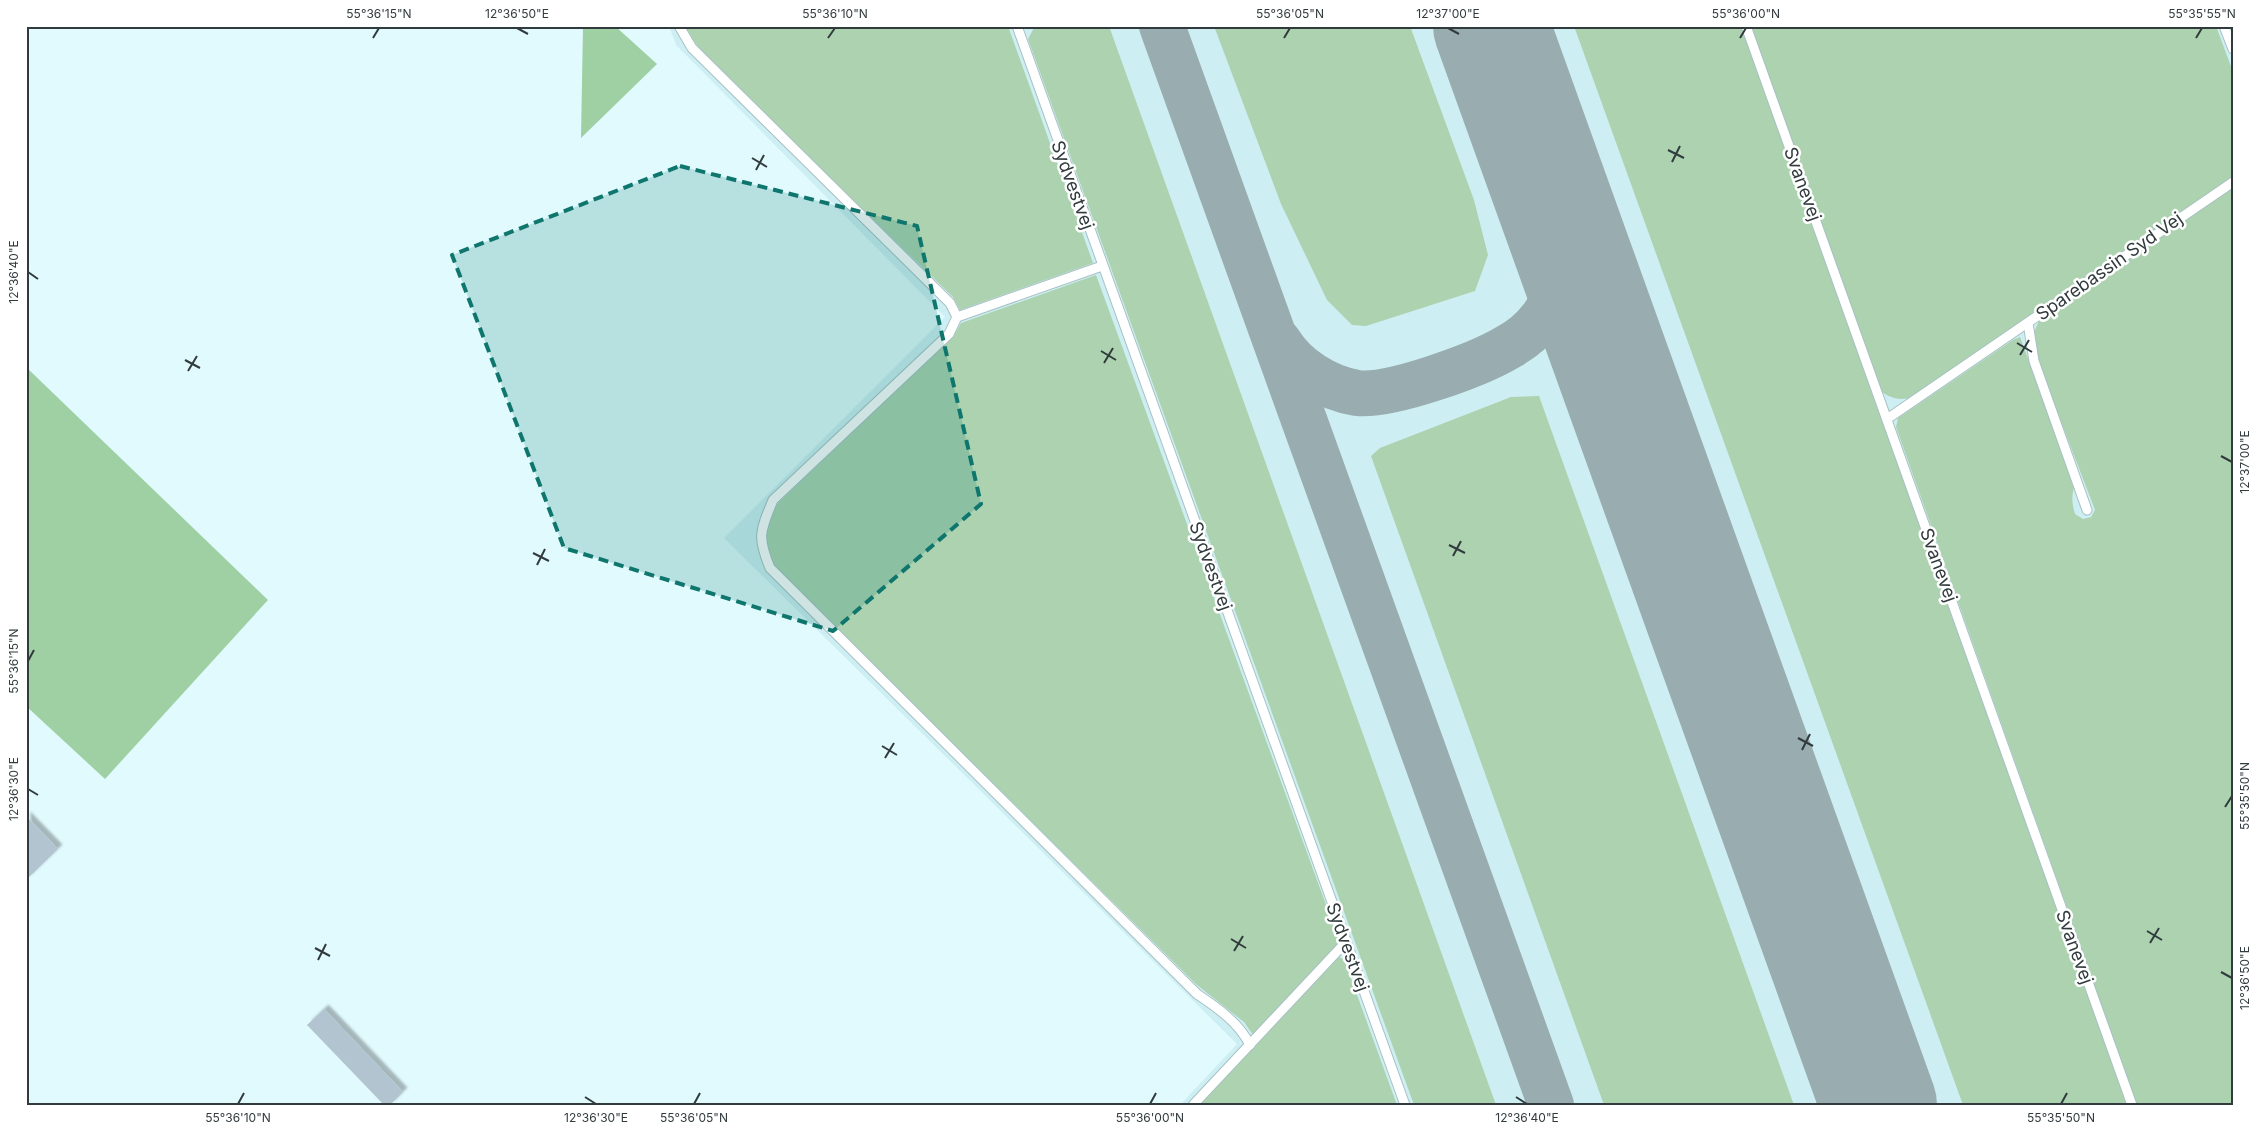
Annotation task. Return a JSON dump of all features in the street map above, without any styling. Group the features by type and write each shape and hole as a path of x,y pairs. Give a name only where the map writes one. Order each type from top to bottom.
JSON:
{"lane":[{"path":"678,26 692,48 950,303 957,318"},
{"name":"Sydvestvej","path":"1016,26 1405,1105"},
{"name":"Svanevej","path":"1746,26 2132,1105"},
{"path":"2224,26 2233,49"},
{"name":"Sparebassin Syd Vej","path":"1887,420 2233,182"},
{"path":"1102,266 957,318 949,334 772,500 762,525 761,546 770,568 1190,987 1219,1008 1244,1034 1250,1045"},
{"path":"2028,323 2034,361 2087,510"},
{"path":"1193,1105 1346,942"}],"highlighted area":[{"path":"680,166 917,226 981,504 833,631 564,548 452,255"}],"shaded area":[{"path":"669,26 2233,26 2233,1105 1180,1105 1237,1044 724,538 945,317 676,45"}],"green space":[{"path":"583,26 615,26 657,64 581,138"},
{"path":"684,26 1008,26 1093,263 960,310 953,297 726,77 701,51"},
{"path":"1035,26 1109,26 1496,1105 1414,1105 1028,39"},
{"path":"1214,26 1410,26 1474,200 1488,255 1475,291 1366,326 1352,325 1327,300 1281,204"},
{"path":"1574,26 1741,26 2129,1105 1963,1105"},
{"path":"1751,26 2216,26 2233,72 2233,177 1911,398 1892,398 1882,392"},
{"path":"2233,187 2233,1105 2137,1105 1896,427 1898,418 2020,337 2075,485 2072,499 2075,514 2083,519 2091,517 2095,510 2037,359 2034,332 2039,321"},
{"path":"1096,275 1340,943 1253,1035 1244,1022 1197,985 773,566 767,550 767,528 777,504 954,335 961,323"},
{"path":"26,367 268,600 105,779 26,706"},
{"path":"1539,396 1794,1105 1604,1105 1371,456 1380,448 1511,397"},
{"path":"1339,957 1344,959 1397,1105 1199,1105"}],"building":[{"path":"26,816 58,849 26,880"},
{"path":"324,1009 403,1092 390,1105 384,1105 307,1025"}],"taxiway":[{"path":"1162,26 1551,1105"},
{"path":"1279,342 1294,360 1312,375 1334,387 1357,393 1390,390 1456,371 1513,344 1538,322 1548,309 1557,290 1567,239"}],"runway":[{"path":"1491,26 1879,1105"}]}
